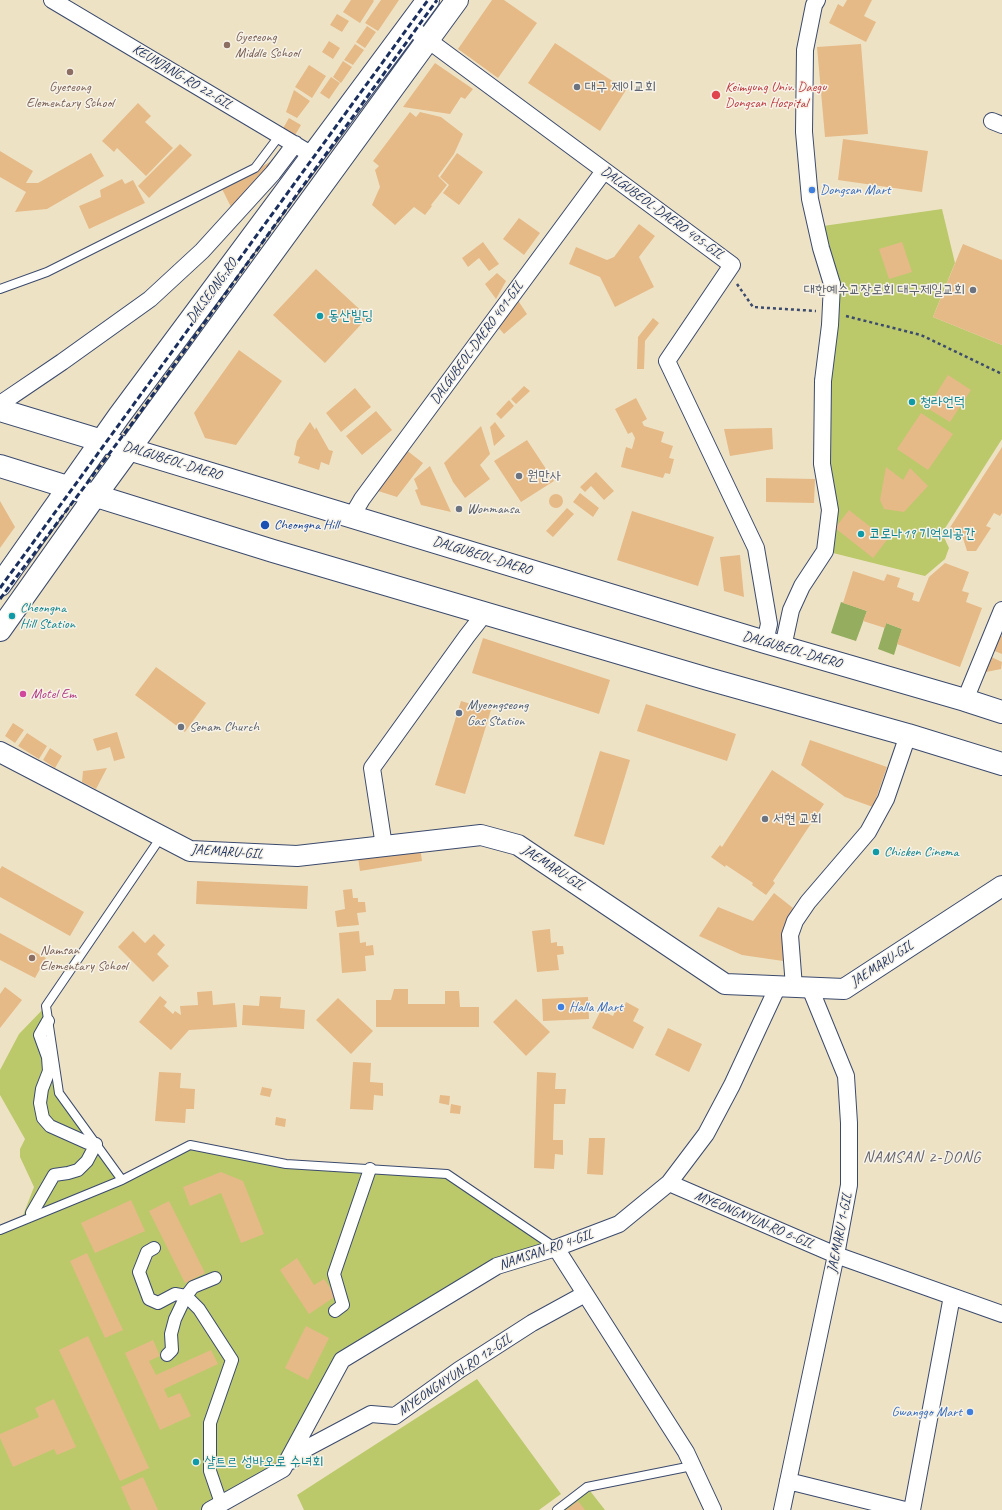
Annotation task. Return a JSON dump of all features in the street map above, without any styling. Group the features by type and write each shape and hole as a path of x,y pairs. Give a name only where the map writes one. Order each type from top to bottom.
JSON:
{"main road":[{"name":"DALSEONG-RO","path":"0,585 70,488 303,149 409,26 428,0"},
{"path":"0,630 95,496 457,0"},
{"name":"DALGUBEOL-DAERO","path":"0,410 774,644 965,700 1000,708"},
{"path":"0,466 266,548 708,679 908,735 1002,764"}],"street":[{"name":"KEUNJANG-RO 22-GIL","path":"52,0 303,149"},
{"path":"774,644 802,586 824,551 830,510 822,464 822,381 830,325 832,284 821,248 810,200 804,132 806,50 814,5 817,0"},
{"name":"DALGUBEOL-DAERO 405-GIL","path":"409,26 732,265 667,361 756,548 769,624 774,644"},
{"path":"0,404 150,299 202,251 273,174 303,149"},
{"name":"DALGUBEOL-DAERO 401-GIL","path":"352,516 362,499 604,171"},
{"path":"965,700 1002,610"},
{"path":"384,846 372,768 485,613"},
{"path":"794,987 790,935 794,921 808,902 868,832 886,799 908,735"},
{"name":"JAEMARU-GIL","path":"0,752 190,851 297,856 481,835 518,845 725,984 844,989 1002,886"},
{"name":"NAMSAN-RO 4-GIL","path":"283,1469 342,1360 497,1266 556,1248 619,1224 669,1183 706,1134 732,1084 794,987"},
{"name":"JAEMARU 1-GIL","path":"782,1510 836,1255 849,1185 849,1123 846,1076 794,987"},
{"path":"32,1213 54,1175 68,1174 78,1170 87,1161 96,1144 88,1143 50,1126 43,1118 40,1102 42,1089 51,1064 40,1035 48,1021"},
{"path":"335,1311 343,1305 334,1274 370,1169"},
{"name":"MYEONGNYUN-RO 6-GIL","path":"669,1183 836,1255 1002,1314"},
{"path":"154,1248 147,1252 139,1272 148,1299 158,1302 176,1294 186,1296 198,1309 232,1360 210,1423 210,1471 218,1508 283,1469"},
{"path":"556,1248 686,1452 713,1510"},
{"path":"167,1355 172,1350 171,1334 175,1320 186,1296 193,1288 215,1278"},
{"name":"MYEONGNYUN-RO 12-GIL","path":"283,1469 307,1448 371,1414 395,1416 460,1370 532,1323 585,1294"},
{"path":"912,1510 952,1296"},
{"path":"788,1481 905,1510"}],"lane":[{"path":"0,289 47,272 255,168 280,136"},
{"path":"48,1021 46,1006 162,836"},
{"path":"51,1064 59,1093 122,1180"},
{"path":"0,1230 122,1180 190,1145 286,1164 446,1174 556,1248"},
{"path":"557,1510 587,1487 692,1466"}],"path":[{"path":"728,272 753,307 818,311"},
{"path":"844,316 921,335 1002,374"}],"green space":[{"path":"942,209 955,263 933,317 1002,345 1002,439 942,533 949,548 945,559 925,576 825,551 822,464 832,284 816,227"},
{"path":"841,602 867,611 856,641 831,633"},
{"path":"886,623 902,629 894,655 878,649"},
{"path":"46,1006 59,1093 118,1176 190,1145 286,1164 447,1174 556,1248 497,1266 342,1360 283,1469 224,1510 0,1510 0,1227 22,1218 34,1187 20,1157 20,1149 25,1139 0,1095 0,1070 19,1034"},
{"path":"477,1379 561,1494 539,1510 304,1510 297,1495"},
{"path":"587,1487 605,1510 557,1510"}],"building":[{"path":"351,0 374,1 360,23 343,12"},
{"path":"381,0 399,0 378,31 365,23"},
{"path":"492,0 504,0 537,23 498,78 458,49"},
{"path":"847,0 872,0 864,16 876,22 866,42 829,23 838,4 843,7"},
{"path":"337,14 349,21 342,32 330,25"},
{"path":"367,26 376,32 365,48 356,42"},
{"path":"329,41 340,48 333,59 322,52"},
{"name":"대구 제이교회","path":"555,43 626,90 600,131 528,83"},
{"path":"355,44 364,50 353,65 344,60"},
{"path":"861,44 868,134 825,137 817,47"},
{"path":"343,61 352,67 341,83 333,77"},
{"path":"435,63 473,89 465,99 461,97 450,114 403,107"},
{"path":"309,65 326,76 312,98 295,87"},
{"path":"331,77 340,83 329,99 320,93"},
{"path":"294,90 310,101 297,118 286,112"},
{"path":"138,103 151,116 145,122 173,148 146,176 117,148 114,152 102,141"},
{"path":"410,112 416,117 420,112 441,117 463,134 454,154 438,176 447,185 431,205 432,206 425,215 414,207 395,225 372,205 380,187 375,170 379,166 373,161"},
{"path":"289,118 301,125 294,137 282,130"},
{"path":"843,139 928,151 922,192 838,180"},
{"path":"180,144 192,155 149,198 138,186"},
{"path":"0,151 33,171 26,183 38,183 91,153 104,176 47,209 15,212 26,192 0,177"},
{"path":"457,153 483,172 459,205 443,193 449,185 440,177"},
{"path":"270,162 273,167 233,211 222,189"},
{"path":"122,179 125,184 133,180 145,203 89,229 79,206 101,197 100,190"},
{"path":"519,218 540,233 524,255 503,239"},
{"path":"639,224 655,236 639,257 654,287 615,307 600,277 569,264 576,247 607,260 614,257"},
{"path":"483,242 499,264 489,271 479,258 468,267 462,258"},
{"path":"902,242 912,272 889,279 879,249"},
{"name":"대한예수교장로회 대구제일교회","path":"963,244 1002,260 1002,345 933,317"},
{"name":"동산빌딩","path":"316,269 368,317 325,363 273,315"},
{"path":"497,273 506,281 496,299 485,284"},
{"path":"517,299 527,314 504,334 497,326"},
{"path":"653,318 659,323 645,341 644,369 637,369 638,337"},
{"path":"239,350 282,381 236,445 205,438 194,413"},
{"path":"948,375 971,390 950,422 927,408"},
{"path":"524,386 530,391 516,404 511,399"},
{"path":"355,388 371,407 341,432 326,413"},
{"path":"636,398 647,419 642,422 644,426 664,432 661,442 673,446 669,458 674,459 670,474 665,473 663,478 621,467 626,447 632,449 635,438 632,432 628,434 615,409"},
{"path":"509,400 514,406 501,419 496,414"},
{"path":"376,411 392,430 362,455 346,436"},
{"path":"921,413 953,434 928,470 897,449"},
{"path":"310,422 315,430 316,427 329,450 333,451 329,465 321,462 319,470 298,463 300,457 294,455 297,441"},
{"path":"495,422 505,436 494,446 490,427"},
{"path":"481,426 490,454 480,465 490,479 465,498 453,482 444,463"},
{"path":"772,428 773,449 730,456 724,429"},
{"path":"527,440 554,481 521,502 494,461"},
{"path":"1002,447 1002,513 1000,516 994,513 986,526 991,528 976,551 967,551 963,538 949,529"},
{"path":"405,449 423,463 397,497 375,490"},
{"path":"430,466 451,512 421,505 415,490 418,489 414,479"},
{"path":"886,467 903,480 910,468 928,486 904,512 884,509 880,500"},
{"path":"596,472 614,491 604,500 591,486 585,492 580,487"},
{"path":"766,478 815,479 814,503 766,502"},
{"path":"580,493 599,508 593,517 573,502"},
{"path":"556,494 561,496 563,501 561,506 556,508 551,506 549,501 551,496"},
{"path":"0,501 15,527 0,548"},
{"path":"567,508 574,514 553,537 546,531"},
{"name":"코로나19 기억의공간","path":"849,510 887,540 873,558 835,528"},
{"path":"632,511 714,537 698,586 617,560"},
{"path":"740,555 744,597 724,591 720,557"},
{"path":"945,563 969,572 962,591 969,593 966,602 982,608 960,667 897,644 902,629 886,623 885,628 863,621 867,611 843,603 853,571 884,581 887,574 900,578 897,587 914,593 912,600 919,602 929,577"},
{"path":"998,635 1002,636 1002,654 992,650"},
{"path":"483,638 610,680 599,714 472,673"},
{"path":"987,655 1002,662 1001,669 981,673"},
{"path":"156,667 206,703 185,732 135,695"},
{"path":"461,701 491,710 465,794 435,785"},
{"path":"646,704 736,734 727,761 637,731"},
{"path":"13,723 24,730 15,743 5,736"},
{"path":"117,732 125,758 114,761 110,747 97,751 93,739"},
{"path":"27,733 47,746 39,759 18,746"},
{"path":"810,740 887,767 873,807 845,797 801,765"},
{"path":"50,748 62,756 55,768 43,760"},
{"path":"600,751 630,760 604,845 574,836"},
{"path":"107,768 96,789 82,782 83,771"},
{"path":"772,770 824,804 773,881 775,883 766,895 752,885 753,883 711,857 720,845 722,847"},
{"path":"420,847 422,861 360,871 358,857"},
{"path":"2,866 84,912 70,936 0,897 0,869"},
{"path":"197,881 308,886 307,909 196,904"},
{"path":"352,889 353,898 358,898 358,902 365,902 366,912 357,913 359,925 337,927 335,911 345,909 343,890"},
{"path":"774,893 793,908 788,922 783,961 742,955 699,936 718,907 753,921"},
{"path":"550,929 551,943 557,942 557,946 563,946 564,954 557,955 559,970 537,972 532,931"},
{"path":"133,931 145,943 154,934 165,945 157,954 169,966 153,982 118,947"},
{"path":"359,931 360,943 366,942 366,946 373,945 374,955 365,956 366,971 342,973 339,933"},
{"path":"0,933 46,958 35,978 0,960"},
{"path":"5,987 22,1000 0,1028 0,994"},
{"path":"394,989 408,989 408,1004 445,1004 445,991 459,991 460,1007 479,1007 479,1027 376,1027 376,1000 391,1000"},
{"path":"212,991 213,1005 235,1003 237,1027 189,1030 171,1050 139,1022 160,996 167,1002 164,1006 173,1014 175,1011 181,1015 180,1006 198,1005 197,992"},
{"path":"260,996 281,997 280,1008 305,1010 304,1029 242,1025 243,1005 259,1006"},
{"path":"588,997 589,1019 543,1021 542,999"},
{"path":"338,998 373,1031 351,1054 316,1020"},
{"path":"516,999 550,1032 526,1056 493,1022"},
{"path":"626,1002 639,1009 633,1021 644,1027 633,1049 592,1028 601,1010 613,1016 617,1007 623,1010"},
{"path":"668,1028 702,1044 689,1072 655,1055"},
{"path":"353,1062 371,1063 370,1082 383,1083 383,1096 374,1095 373,1110 350,1109"},
{"path":"159,1072 181,1073 180,1088 195,1089 194,1109 186,1109 185,1123 155,1121"},
{"path":"537,1072 556,1073 555,1089 566,1089 565,1104 554,1104 553,1140 563,1140 563,1155 555,1154 554,1169 534,1168"},
{"path":"262,1087 272,1089 270,1097 260,1095"},
{"path":"440,1095 450,1096 449,1105 439,1103"},
{"path":"451,1104 461,1106 460,1114 450,1113"},
{"path":"276,1117 286,1119 285,1127 275,1125"},
{"path":"589,1138 605,1138 603,1175 587,1174"},
{"path":"221,1172 243,1181 264,1234 241,1243 221,1193 190,1206 183,1187"},
{"path":"131,1200 145,1231 95,1253 81,1223"},
{"path":"169,1201 205,1273 185,1283 149,1211"},
{"path":"87,1253 123,1330 105,1338 70,1261"},
{"path":"297,1258 314,1285 324,1279 336,1296 309,1314 280,1270"},
{"path":"306,1326 329,1338 308,1380 285,1368"},
{"path":"88,1336 149,1468 120,1481 59,1350"},
{"path":"153,1340 160,1356 149,1361 156,1375 211,1350 218,1364 164,1389 168,1398 180,1393 191,1416 160,1430 125,1353"},
{"path":"54,1399 76,1447 57,1455 54,1449 13,1467 0,1438 0,1434 39,1417 35,1408"},
{"path":"143,1477 158,1510 131,1510 121,1487"},
{"path":"578,1501 585,1510 566,1510"}],"railway":[{"path":"0,588 428,0"},
{"path":"0,599 133,422 437,0"}],"place":[{"name":"Gyeseong Middle School","path":"227,45"},
{"name":"Gyeseong Elementary School","path":"70,72"},
{"name":"대구 제이교회","path":"577,87"},
{"name":"Keimyung Univ. Daegu Dongsan Hospital","path":"716,95"},
{"name":"Dongsan Mart","path":"812,190"},
{"name":"대한예수교장로회 대구제일교회","path":"973,290"},
{"name":"동산빌딩","path":"320,316"},
{"name":"청라언덕","path":"912,402"},
{"name":"원만사","path":"519,476"},
{"name":"Wonmansa","path":"459,509"},
{"name":"Cheongna Hill","path":"265,525"},
{"name":"코로나19 기억의공간","path":"861,534"},
{"name":"Cheongna Hill Station","path":"12,616"},
{"name":"Motel Em","path":"23,694"},
{"name":"Myeongseong Gas Station","path":"459,713"},
{"name":"Senam Church","path":"181,727"},
{"name":"서현 교회","path":"765,819"},
{"name":"Chicken Cinema","path":"876,852"},
{"name":"Namsan Elementary School","path":"32,958"},
{"name":"Halla Mart","path":"561,1007"},
{"name":"Gwanggo Mart","path":"970,1412"},
{"name":"샬트르 성바오로 수녀회","path":"196,1462"}],"district":[{"name":"NAMSAN 2-DONG","path":"922,1158"}]}
